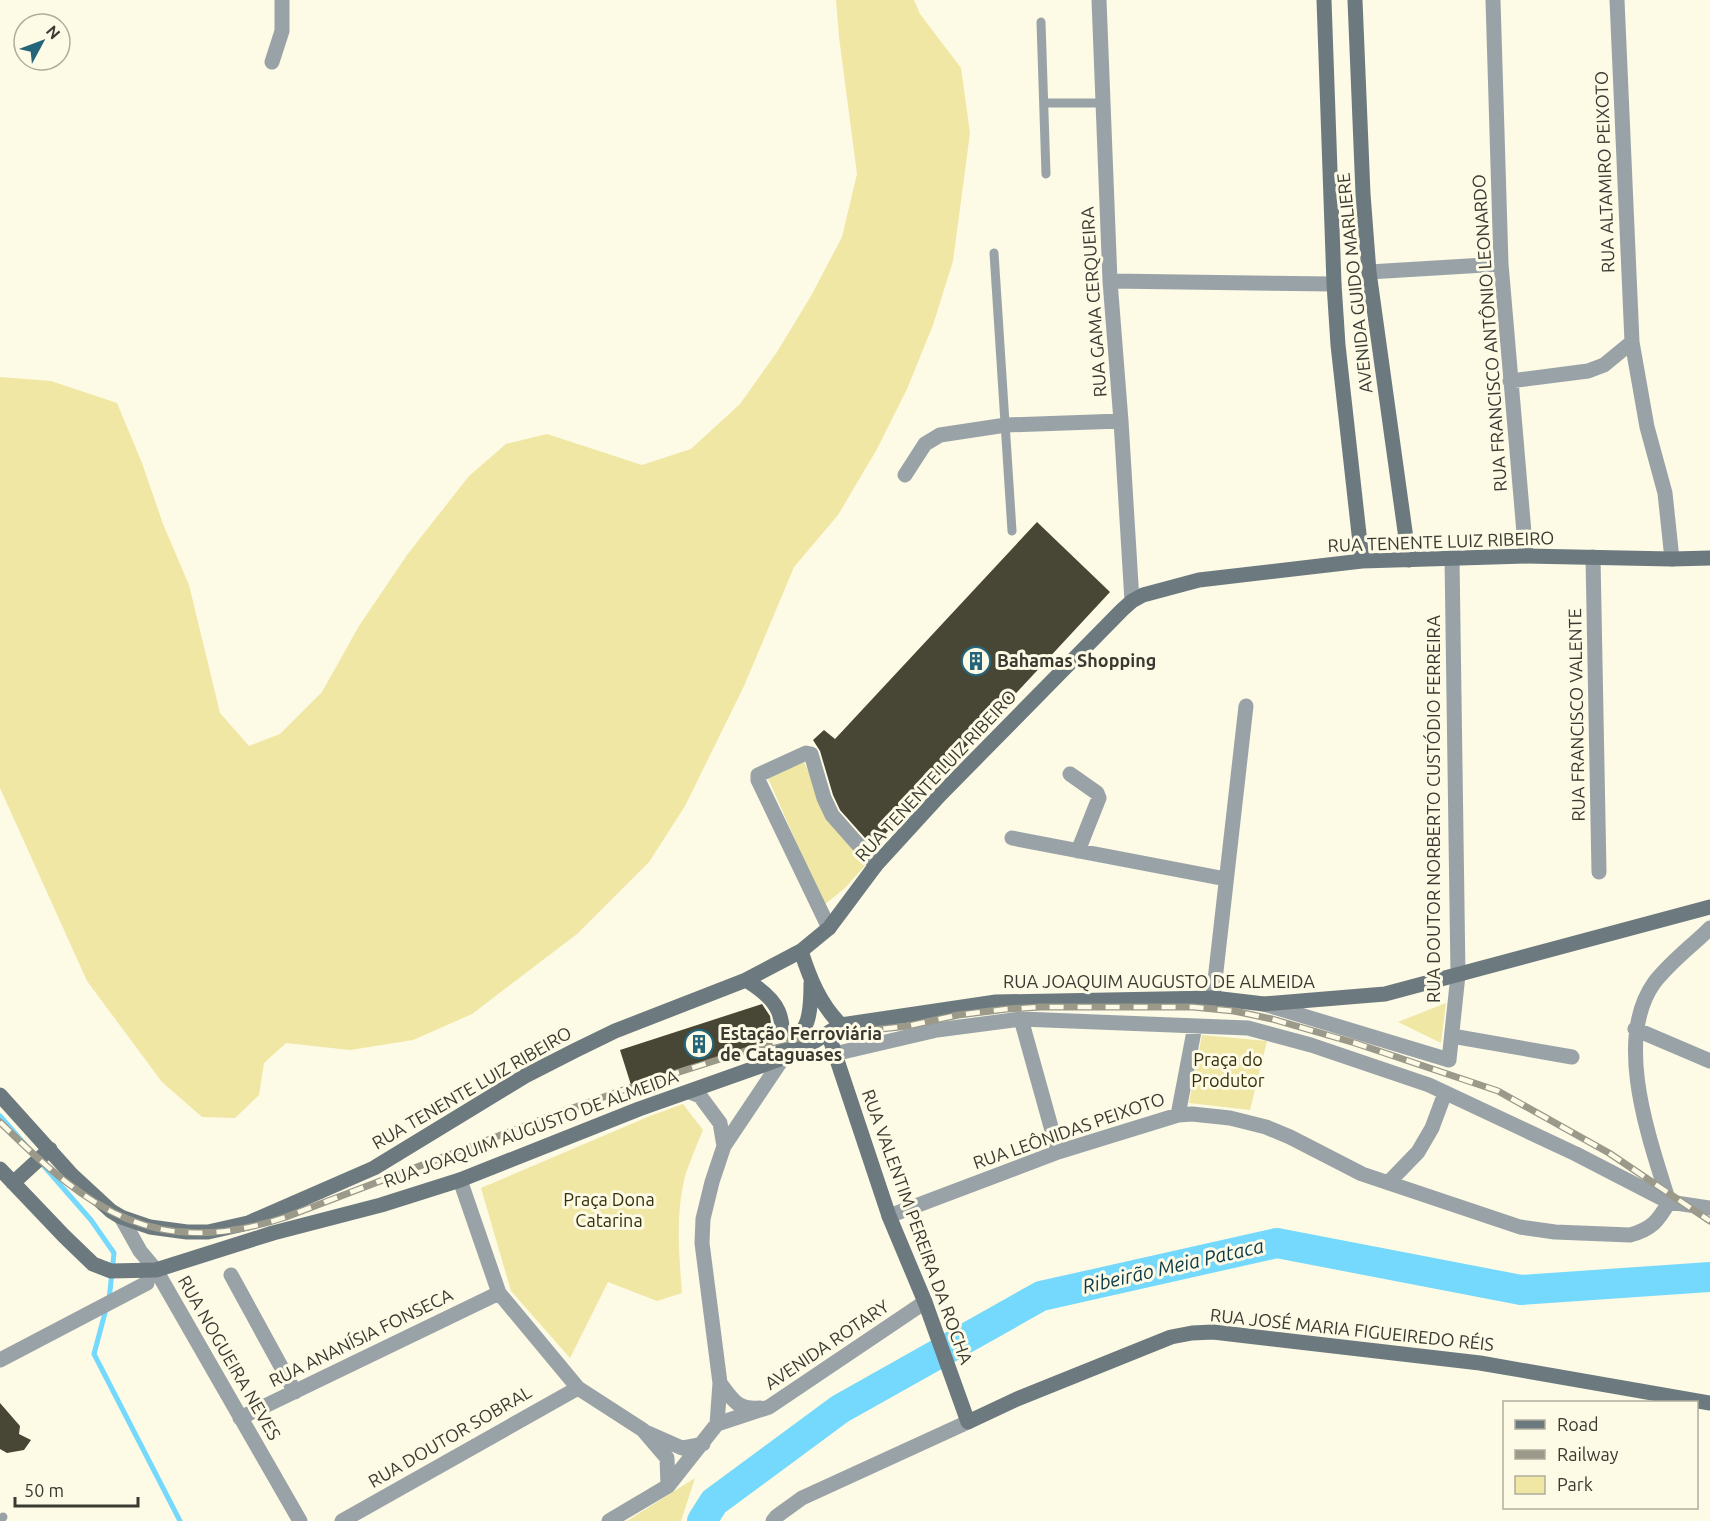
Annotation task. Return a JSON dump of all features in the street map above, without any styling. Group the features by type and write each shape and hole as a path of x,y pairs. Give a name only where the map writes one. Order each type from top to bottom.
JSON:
{"main road":[{"name":"AVENIDA GUIDO MARLIERE","path":"1324,0 1338,345 1362,561"},
{"name":"AVENIDA GUIDO MARLIERE","path":"1355,0 1363,194 1370,272 1409,560"},
{"name":"RUA TENENTE LUIZ RIBEIRO","path":"0,1095 72,1175 111,1211 121,1217 150,1227 187,1232 208,1232 248,1223 374,1168 525,1076 615,1030 746,980 801,951 829,928 876,865 940,795 1132,601 1143,595 1199,580 1362,561 1526,555 1672,560 1710,558"},
{"name":"RUA JOAQUIM AUGUSTO DE ALMEIDA","path":"145,1271 460,1180 586,1129 834,1040 996,1002 1213,998 1264,1004 1385,994 1710,907"},
{"path":"783,1058 806,1027 811,1011 811,982 801,951"},
{"path":"746,980 765,992 777,1006 782,1022 783,1058"},
{"name":"RUA VALENTIM PEREIRA DA ROCHA","path":"811,982 832,1016 834,1040 889,1216 925,1302 968,1422"},
{"path":"13,1183 50,1149"},
{"path":"0,1169 93,1264 111,1271 145,1271"},
{"name":"RUA JOSÉ MARIA FIGUEIREDO RÉIS","path":"968,1422 1017,1399 1171,1337 1212,1332 1480,1363 1710,1403"}],"street":[{"path":"272,62 282,31 282,0"},
{"name":"RUA GAMA CERQUEIRA","path":"1099,0 1110,282 1122,421 1132,601"},
{"name":"RUA FRANCISCO ANTÔNIO LEONARDO","path":"1493,0 1501,264 1526,555"},
{"name":"RUA ALTAMIRO PEIXOTO","path":"1617,0 1632,342 1647,427 1665,493 1672,560"},
{"path":"1370,272 1501,264"},
{"path":"1110,282 1334,284"},
{"path":"1510,381 1588,371 1604,365 1632,342"},
{"path":"905,475 925,444 933,438 948,434 1006,425 1122,421"},
{"name":"RUA DOUTOR NORBERTO CUSTÓDIO FERREIRA","path":"1264,1004 1449,1060 1458,975 1452,557"},
{"name":"RUA FRANCISCO VALENTE","path":"1593,557 1599,872"},
{"path":"1213,998 1246,706"},
{"path":"829,928 758,780 758,775 806,753 811,754 824,798 832,815 876,865"},
{"path":"1070,774 1097,793 1099,798 1078,851"},
{"path":"1012,838 1226,879"},
{"path":"1178,1115 1192,1114 1230,1118 1266,1127 1362,1174 1520,1227 1555,1232 1630,1235 1642,1232 1657,1222 1669,1202 1638,1095 1635,1029 1643,1004 1654,983 1682,952 1708,931"},
{"path":"834,1040 1021,1019 1248,1028 1311,1045 1429,1085 1576,1154 1669,1202 1710,1208"},
{"path":"1021,1019 1058,1152"},
{"name":"RUA LEÔNIDAS PEIXOTO","path":"889,1216 1058,1152 1178,1115 1195,1026"},
{"path":"1635,1029 1710,1061"},
{"path":"1452,1036 1572,1057"},
{"path":"609,1521 668,1486 717,1424 720,1383 702,1243 705,1209 724,1146 783,1058"},
{"path":"690,1092 700,1096 720,1123 724,1146"},
{"path":"1388,1183 1418,1152 1432,1128 1445,1093"},
{"path":"460,1180 500,1293 578,1388 643,1430 682,1448 703,1444"},
{"name":"RUA NOGUEIRA NEVES","path":"121,1217 140,1251 145,1271 240,1418 300,1521"},
{"path":"0,1360 147,1283 145,1271"},
{"path":"231,1275 294,1392"},
{"name":"RUA ANANÍSIA FONSECA","path":"240,1418 500,1293"},
{"name":"AVENIDA ROTARY","path":"717,1424 769,1407 925,1302"},
{"path":"720,1383 740,1406 750,1409 769,1407"},
{"name":"RUA DOUTOR SOBRAL","path":"342,1521 578,1388"},
{"path":"773,1521 802,1498 968,1422"},
{"path":"643,1430 667,1458 668,1486"}],"lane":[{"path":"1041,22 1046,174"},
{"path":"1045,103 1103,103"},
{"path":"994,253 1012,531"}],"green space":[{"path":"836,0 914,0 920,14 961,68 970,133 953,261 933,325 907,389 877,449 838,515 794,567 744,686 685,806 649,862 577,934 472,1014 413,1040 350,1050 286,1043 264,1063 259,1095 235,1118 202,1117 162,1082 87,981 0,788 0,377 51,381 117,403 189,585 220,713 249,746 280,734 322,692 359,626 407,555 469,476 506,444 547,434 642,465 691,449 740,404 777,352 811,296 842,237 857,174"},
{"path":"803,760 823,803 869,861 845,888 824,905 767,776"},
{"path":"1446,1003 1441,1043 1398,1022"},
{"name":"Praça do Produtor","path":"1202,1035 1267,1041 1250,1110 1189,1103"},
{"name":"Praça Dona Catarina","path":"683,1104 703,1130 686,1173 680,1203 682,1293 657,1301 608,1282 570,1358 511,1291 481,1188"},
{"path":"695,1478 681,1521 627,1521"}],"building":[{"name":"Bahamas Shopping","path":"1037,522 1110,592 873,847 840,810 833,795 820,751 813,740 824,730 835,739"},
{"name":"Estação Ferroviária de Cataguases","path":"762,1004 770,1016 773,1039 631,1085 620,1050"},
{"path":"0,1403 20,1426 19,1434 31,1440 24,1450 7,1453 0,1449"}],"waterway":[{"path":"0,1116 91,1220 114,1253 109,1300"},
{"name":"Ribeirão Meia Pataca","path":"702,1521 714,1502 840,1409 1041,1296 1277,1243 1521,1290 1710,1277"},
{"path":"106,1309 94,1354 180,1521"}],"railway":[{"path":"0,1122 64,1180 96,1203 128,1219 162,1229 199,1233 240,1229 286,1217 553,1115 629,1088 783,1040 908,1026 958,1015 1007,1009 1193,1007 1234,1011 1272,1019 1355,1043 1498,1091 1609,1153 1710,1221"}],"place":[{"name":"Bahamas Shopping","path":"976,661"},
{"name":"Estação Ferroviária de Cataguases","path":"699,1044"}]}
